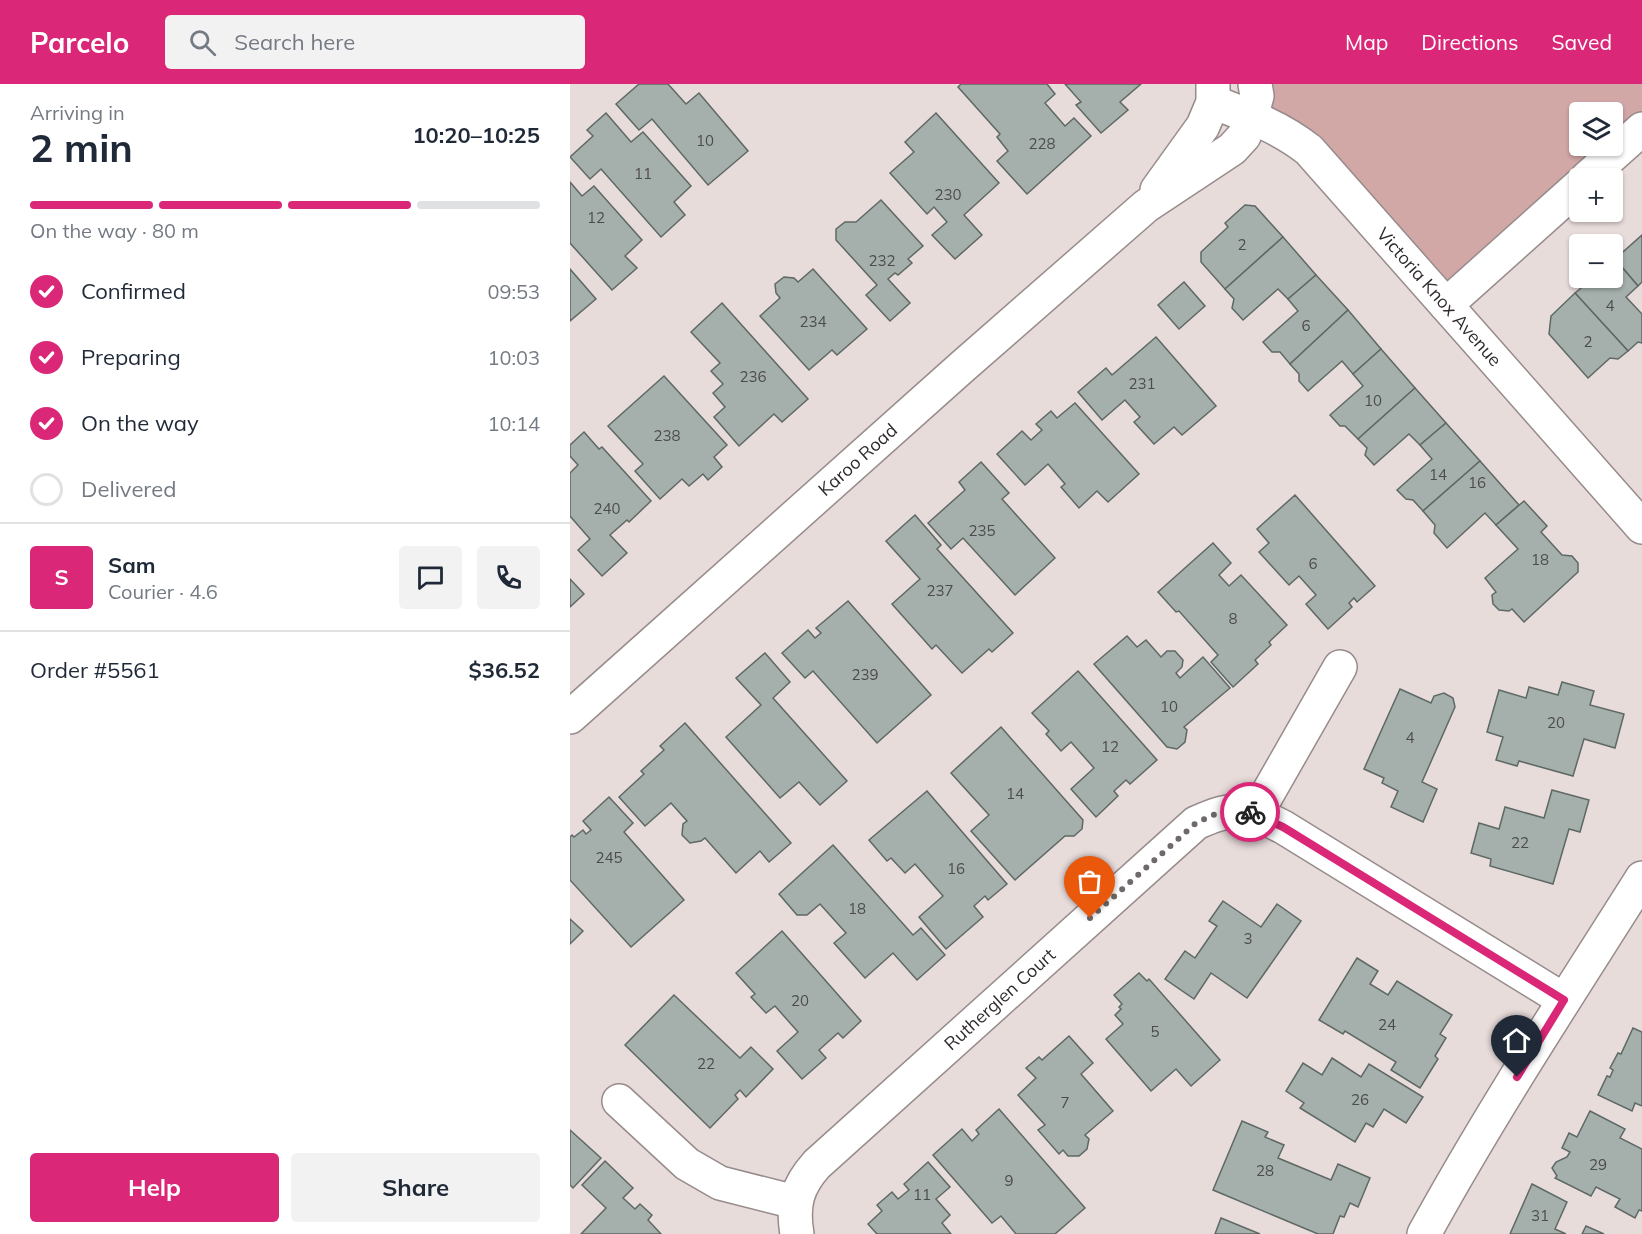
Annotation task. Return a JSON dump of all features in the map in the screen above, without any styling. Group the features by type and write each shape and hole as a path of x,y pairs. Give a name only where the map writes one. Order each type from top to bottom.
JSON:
{"street":[{"name":"Karoo Road","path":"570,717 1146,206 1232,149 1244,136 1251,117 1257,96 1255,84"},
{"name":"Karoo Road","path":"1146,206 1203,126 1213,93"},
{"name":"Victoria Knox Avenue","path":"1213,93 1251,117 1291,135 1309,150 1642,527"},
{"path":"1598,168 1642,129"},
{"path":"1446,305 1569,195"},
{"path":"1256,814 1340,667"},
{"name":"Rutherglen Court","path":"798,1234 795,1202 808,1173 817,1164 1196,823 1220,812 1237,810 1256,814 1283,827 1564,1000"},
{"path":"1424,1234 1564,1000 1642,878"},
{"path":"619,1101 687,1164 720,1183 795,1202"}],"shaded area":[{"path":"1255,84 1642,84 1642,129 1623,146 1623,102 1569,102 1569,156 1612,156 1599,168 1569,168 1569,195 1446,305 1257,96"}],"building":[{"path":"639,84 668,84 686,104 699,93 748,151 708,185 652,119 639,130 616,104"},
{"path":"961,84 1047,84 1055,94 1045,103 1065,126 1074,118 1091,136 1027,194 997,161 1008,151 997,137 1000,134 958,87"},
{"path":"1065,84 1141,84 1120,102 1128,110 1101,133 1076,105 1081,102"},
{"path":"606,113 631,142 643,132 691,186 674,202 685,215 661,237 601,169 590,179 570,157 593,136 587,130"},
{"path":"936,113 999,183 964,215 982,235 955,259 932,235 947,222 934,207 927,214 890,173 914,152 905,142"},
{"path":"570,182 582,196 594,186 642,240 625,256 637,268 612,290 570,243"},
{"path":"881,200 923,246 908,259 912,263 898,275 895,273 888,279 910,303 890,321 866,295 877,285 836,240 836,229 845,222 856,222"},
{"path":"1245,205 1255,206 1283,237 1225,289 1201,262 1201,252 1228,227 1225,223"},
{"path":"1642,235 1642,282 1638,286 1623,268 1623,252"},
{"path":"1283,237 1316,275 1288,299 1278,289 1243,320 1232,308 1234,299 1225,289"},
{"path":"1623,268 1638,286 1626,297 1642,314 1642,343 1638,342 1628,351 1575,293 1581,288 1623,288"},
{"path":"570,269 596,299 570,321"},
{"path":"813,269 867,329 837,355 832,350 809,370 760,316 780,298 776,293 775,284 784,277 794,278 798,282"},
{"path":"1316,275 1348,310 1290,364 1280,352 1272,352 1263,342 1298,311 1288,299"},
{"path":"1184,282 1205,306 1179,329 1158,305"},
{"path":"1575,293 1628,351 1618,359 1610,358 1588,378 1549,334 1551,316"},
{"path":"722,303 808,399 782,422 774,414 739,446 714,417 725,407 713,393 723,384 711,371 720,363 691,332"},
{"path":"1348,310 1381,349 1353,374 1342,361 1308,391 1299,381 1299,374 1290,364"},
{"path":"1156,337 1216,406 1182,435 1174,427 1154,444 1134,422 1140,417 1125,400 1102,420 1078,392 1106,368 1112,375"},
{"path":"1381,349 1415,388 1358,439 1345,426 1340,426 1330,415 1363,386 1353,374"},
{"path":"664,376 727,445 714,457 722,467 708,480 703,474 689,486 682,479 660,499 635,471 643,464 608,426"},
{"path":"1415,388 1446,423 1420,445 1409,434 1374,465 1365,455 1367,448 1358,439"},
{"path":"1075,403 1139,474 1108,502 1097,491 1079,508 1061,487 1065,484 1048,464 1025,485 997,454 1022,431 1031,440 1042,430 1036,424 1051,411 1057,418"},
{"path":"1446,423 1480,461 1423,511 1413,500 1406,499 1397,490 1432,459 1420,445"},
{"path":"584,432 599,449 602,447 651,501 629,522 627,520 610,535 627,553 602,576 578,550 590,539 570,516 570,473 578,465 570,456 570,445"},
{"path":"1480,461 1519,505 1496,525 1485,513 1447,548 1434,533 1435,525 1423,511"},
{"path":"981,462 1009,493 1002,499 1055,558 1015,595 963,538 951,549 928,523 965,490 959,482"},
{"path":"1295,495 1375,586 1357,602 1354,598 1349,603 1352,607 1328,629 1306,604 1316,595 1299,576 1289,585 1259,552 1269,543 1257,529"},
{"path":"1524,501 1547,526 1541,532 1562,555 1572,556 1578,563 1578,572 1524,622 1512,609 1499,610 1493,604 1492,595 1496,592 1485,578 1518,549 1496,525"},
{"path":"915,515 941,545 937,549 1013,633 992,652 989,649 962,673 936,645 932,649 892,604 920,579 886,541"},
{"path":"1213,543 1231,563 1219,575 1229,586 1241,575 1287,625 1269,642 1271,645 1255,660 1258,664 1233,687 1211,662 1218,655 1179,611 1176,612 1158,592"},
{"path":"570,579 584,594 570,607"},
{"path":"848,601 931,695 877,743 813,671 805,678 782,653 808,630 815,638 821,633 816,628"},
{"path":"1127,636 1137,647 1146,640 1161,657 1167,651 1175,651 1183,660 1182,667 1176,673 1180,678 1203,657 1230,688 1184,727 1187,730 1185,742 1177,749 1167,747 1094,664"},
{"path":"765,653 790,682 773,698 847,781 820,805 799,782 780,798 726,737 761,705 736,678"},
{"path":"1078,671 1157,760 1130,784 1126,780 1114,791 1118,796 1096,817 1071,789 1094,768 1071,742 1061,751 1046,734 1049,731 1032,713"},
{"path":"1562,682 1594,691 1590,705 1624,714 1615,748 1584,739 1573,776 1519,761 1517,766 1496,760 1503,737 1487,732 1499,690 1526,698 1529,687 1558,695"},
{"path":"1400,689 1431,703 1434,696 1444,693 1453,698 1455,707 1422,782 1437,789 1423,822 1391,807 1398,791 1382,783 1384,778 1364,769"},
{"path":"685,723 791,843 769,862 760,851 736,873 705,838 690,843 682,835 683,824 687,821 671,803 645,826 619,797 644,774 641,771 664,750 660,746"},
{"path":"1001,727 1083,820 1082,829 1074,836 1065,836 1015,880 971,831 989,815 951,773"},
{"path":"1552,790 1589,800 1580,832 1569,829 1553,884 1490,866 1491,859 1471,853 1479,823 1499,829 1505,807 1544,818"},
{"path":"927,791 1007,884 988,900 985,896 974,906 983,917 946,949 919,917 943,896 915,864 905,873 891,858 887,861 869,840"},
{"path":"609,797 633,823 624,832 684,900 631,947 570,880 570,837 572,835 574,837 583,830 586,834 591,830 583,821"},
{"path":"833,845 913,935 921,928 945,955 917,980 893,953 865,978 834,943 846,933 820,904 807,915 797,915 779,894"},
{"path":"1223,901 1261,927 1277,904 1301,921 1247,998 1211,973 1194,999 1165,979 1185,951 1195,958 1217,926 1209,921"},
{"path":"570,919 583,931 570,944"},
{"path":"782,931 861,1021 843,1038 838,1033 819,1050 826,1058 802,1079 777,1051 798,1032 775,1006 766,1013 751,997 755,994 736,973"},
{"path":"1357,958 1378,971 1370,984 1388,995 1397,981 1452,1015 1440,1034 1446,1038 1435,1056 1438,1059 1420,1088 1391,1070 1396,1062 1345,1031 1343,1034 1319,1020"},
{"path":"1139,973 1147,981 1149,979 1220,1060 1191,1086 1176,1069 1151,1091 1106,1039 1123,1024 1115,1015 1121,1009 1119,1007 1122,1004 1114,995"},
{"path":"674,995 740,1058 751,1047 773,1069 746,1097 740,1090 735,1095 738,1099 710,1128 625,1045"},
{"path":"1633,1028 1642,1032 1642,1106 1635,1103 1632,1111 1598,1095 1607,1076 1610,1077 1613,1070 1610,1068 1618,1053 1621,1054"},
{"path":"1069,1036 1093,1063 1081,1074 1113,1111 1085,1135 1089,1139 1087,1149 1079,1156 1068,1156 1063,1150 1059,1154 1038,1130 1045,1125 1018,1095 1036,1078 1026,1068 1039,1057 1042,1060"},
{"path":"1332,1058 1361,1077 1369,1064 1423,1097 1406,1123 1384,1109 1373,1127 1366,1123 1355,1142 1300,1108 1304,1103 1286,1091 1303,1063 1322,1075"},
{"path":"999,1109 1085,1208 1055,1234 1016,1234 1001,1216 992,1223 933,1155 962,1129 972,1141 979,1134 976,1130"},
{"path":"1590,1111 1625,1129 1620,1138 1642,1149 1642,1211 1639,1210 1635,1218 1615,1207 1620,1199 1596,1187 1591,1196 1555,1178 1557,1176 1552,1168 1556,1162 1567,1157 1570,1152 1562,1148 1569,1133 1577,1137"},
{"path":"1242,1121 1268,1132 1265,1137 1284,1145 1278,1158 1331,1180 1338,1164 1370,1178 1358,1207 1350,1203 1344,1217 1340,1216 1333,1234 1318,1234 1213,1190"},
{"path":"570,1130 601,1158 573,1188 570,1185"},
{"path":"605,1161 633,1188 623,1198 635,1209 640,1204 652,1215 648,1220 661,1234 581,1234 606,1208 582,1185"},
{"path":"928,1162 950,1187 936,1199 950,1215 942,1223 951,1234 877,1234 868,1224 882,1211 877,1205 892,1192 898,1199 909,1190 904,1184"},
{"path":"1532,1184 1567,1202 1555,1229 1566,1234 1510,1234"},
{"path":"1221,1218 1260,1234 1215,1234"},
{"path":"1586,1226 1604,1234 1582,1234"}],"way so far":[{"path":"1090,918 1196,823 1220,812 1237,810 1250,812"}],"route":[{"path":"1250,812 1283,827 1564,1000 1517,1077"}]}
